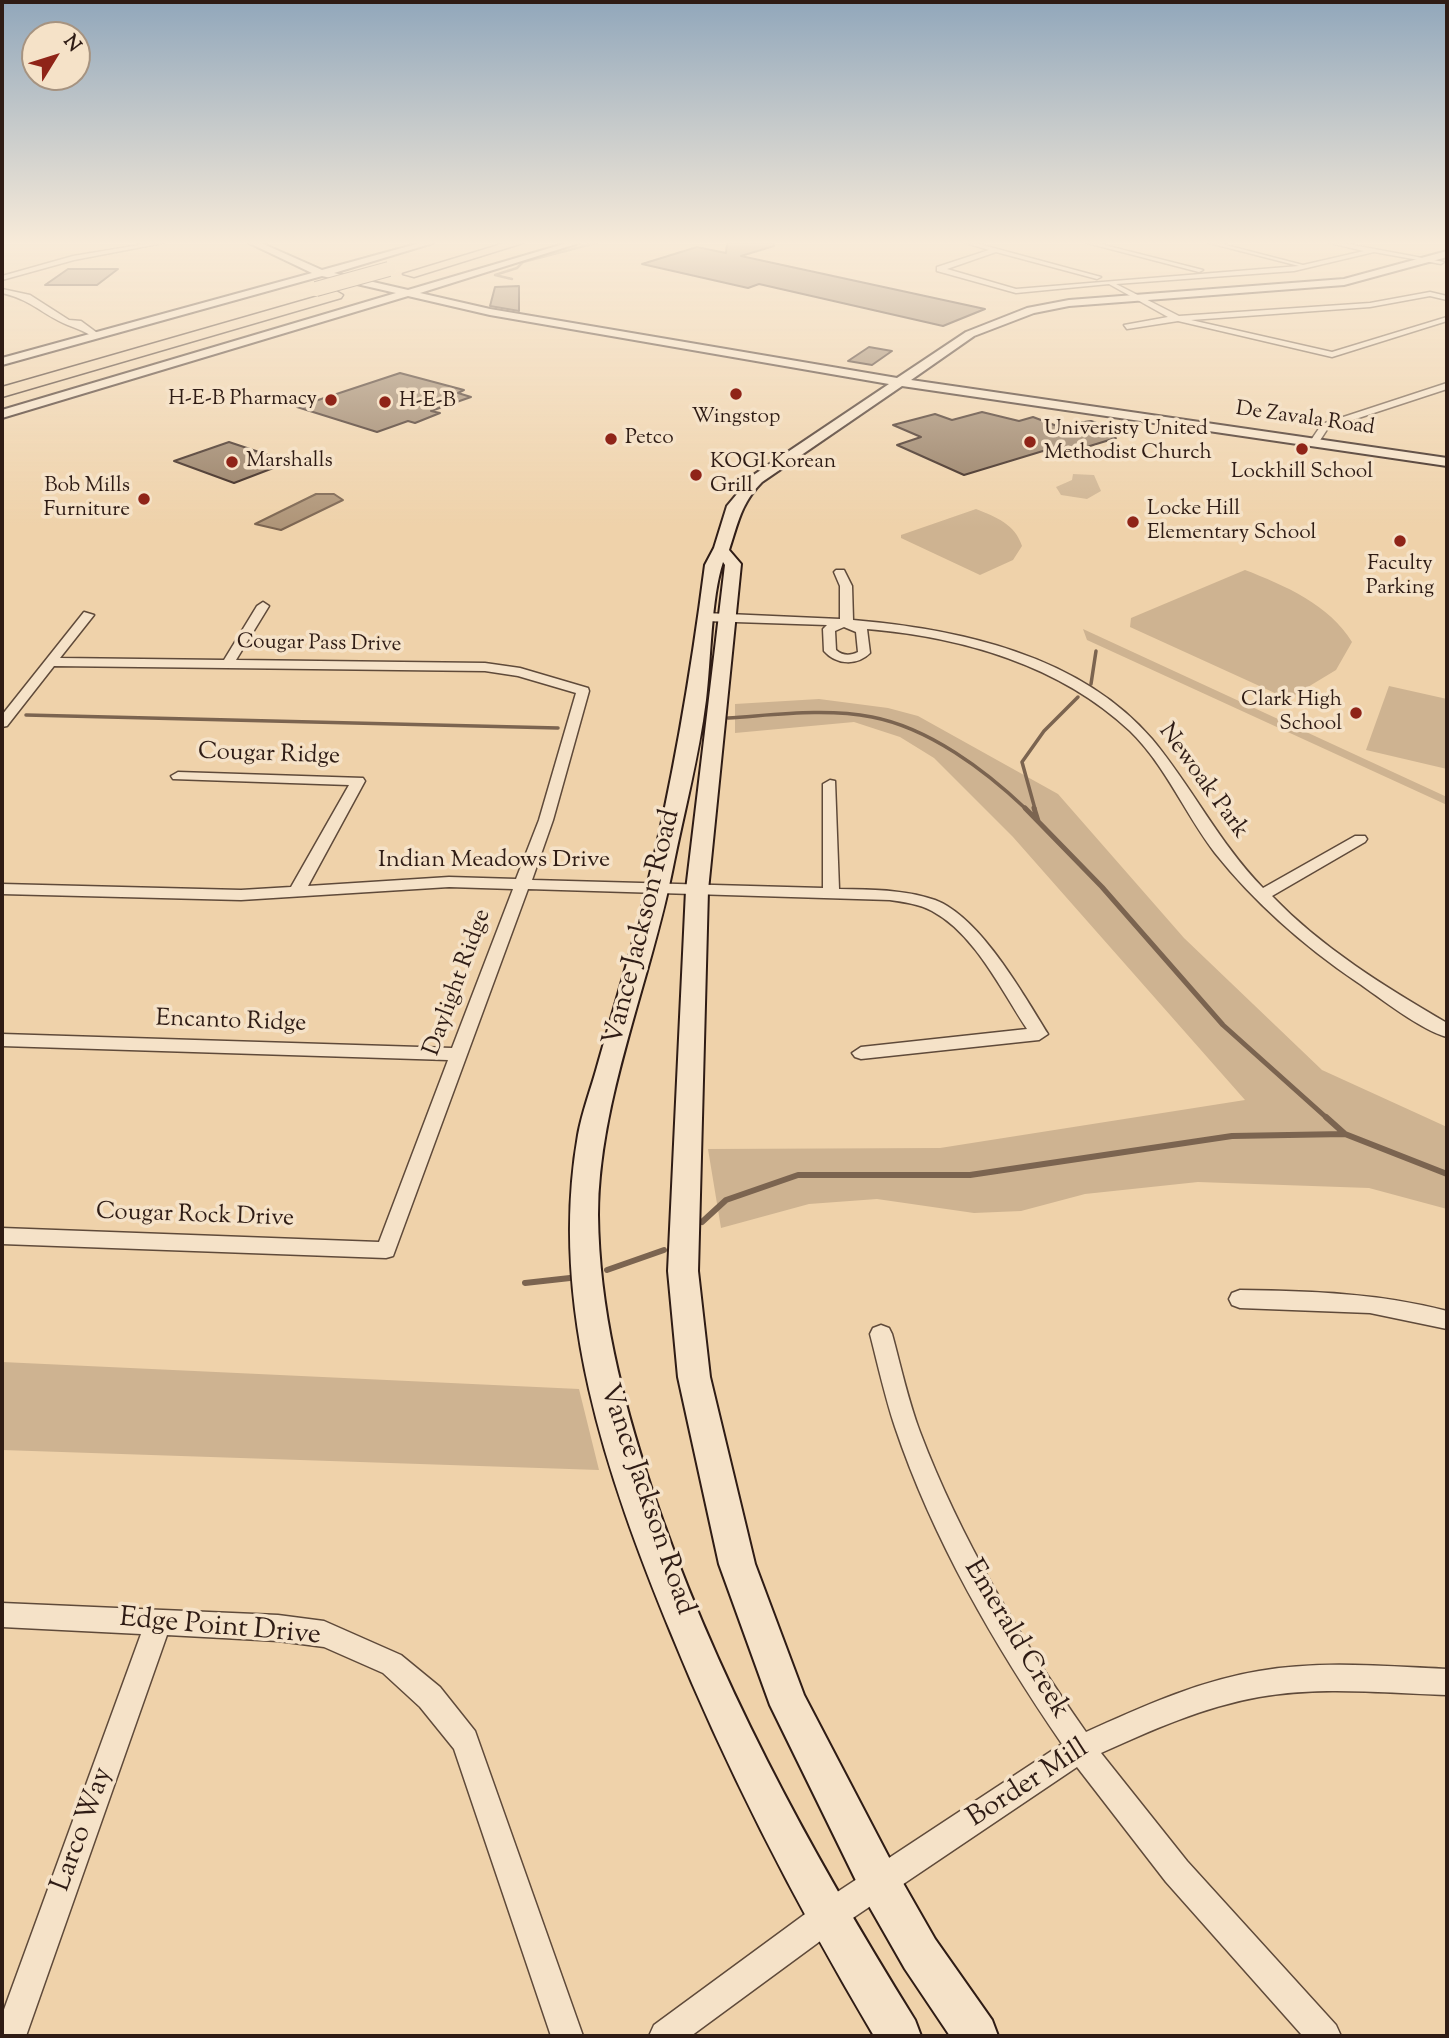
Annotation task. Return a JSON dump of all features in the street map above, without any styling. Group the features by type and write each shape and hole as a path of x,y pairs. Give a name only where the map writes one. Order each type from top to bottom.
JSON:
{"highway":[{"path":"2,370 117,338"},
{"path":"2,380 148,338"},
{"path":"2,392 185,338"},
{"path":"2,401 140,351"}],"main road":[{"path":"2,362 83,338"},
{"path":"2,414 257,338"},
{"name":"De Zavala Road","path":"650,338 900,382 1447,462"},
{"name":"Vance Jackson Road","path":"899,2036 827,1917 727,1723 655,1550 608,1406 589,1300 584,1213 592,1133 658,889 715,622 733,564 723,553 732,510 757,479 964,338"},
{"name":"Vance Jackson Road","path":"715,622 697,890 683,1271 694,1377 737,1564 789,1705 880,1884 920,1954 976,2036"}],"street":[{"path":"1249,338 1332,355 1386,338"},
{"path":"1314,443 1325,426 1447,386"},
{"path":"840,572 846,586 846,621"},
{"path":"228,664 263,606"},
{"path":"2,723 88,615"},
{"path":"846,621 862,630 864,653 846,659 830,652 829,629 846,621"},
{"name":"Newoak Park","path":"715,622 846,621 926,633 1007,654 1057,675 1099,700 1136,729 1221,849 1262,895 1335,959 1385,995 1447,1031"},
{"name":"Newoak Park","path":"715,622 829,629 884,628"},
{"name":"Cougar Pass Drive","path":"51,662 485,667 520,672 583,691"},
{"name":"Daylight Ridge","path":"386,1250 546,820 583,691"},
{"name":"Cougar Ridge","path":"178,776 358,781 296,892"},
{"path":"830,784 831,894"},
{"path":"1262,895 1360,838"},
{"name":"Indian Meadows Drive","path":"2,888 210,895 413,884 890,895 918,900 940,909 962,927 1039,1034 861,1053"},
{"name":"Encanto Ridge","path":"2,1040 459,1054"},
{"name":"Cougar Rock Drive","path":"2,1236 386,1250"},
{"path":"1240,1299 1348,1300 1404,1307 1447,1320"},
{"name":"Emerald Creek","path":"881,1334 908,1430 948,1525 1009,1640 1119,1801 1180,1876 1325,2036"},
{"name":"Edge Point Drive","path":"2,1615 278,1628 324,1634 381,1658 412,1679 465,1741 567,2036"},
{"name":"Larco Way","path":"10,2036 158,1623"},
{"name":"Border Mill","path":"665,2036 827,1917 1081,1748 1202,1698 1259,1684 1317,1678 1447,1682"}],"shaded area":[{"path":"1073,474 1094,475 1101,491 1087,499 1061,495 1056,487 1072,480"},
{"path":"316,494 334,494 343,500 281,530 255,524"},
{"path":"976,509 997,518 1015,532 1022,546 1013,560 980,575 901,538 901,535"},
{"path":"1245,570 1275,582 1319,607 1343,629 1352,642 1336,670 1288,699 1130,627 1131,618"},
{"path":"1083,629 1447,797 1447,805 1087,640"},
{"path":"1389,686 1447,699 1447,769 1366,750"},
{"path":"819,699 888,708 918,716 1058,794 1184,938 1322,1070 1447,1127 1447,1209 1369,1188 1198,1182 1085,1194 1021,1211 974,1213 877,1199 809,1204 721,1228 708,1149 940,1148 1245,1100 1013,837 934,758 900,737 854,722 735,733 735,704"},
{"path":"2,1362 579,1389 599,1470 2,1450"}],"building":[{"path":"869,347 892,351 872,365 848,361"},
{"name":"H-E-B","path":"400,373 464,390 458,393 471,397 431,411 440,413 415,423 408,421 377,432 297,407"},
{"name":"Univeristy United Methodist Church","path":"982,412 1019,421 1033,417 1057,426 1091,421 1118,431 1107,435 1116,438 1057,456 1043,451 964,475 897,445 921,437 893,425 935,414 952,420"},
{"name":"Marshalls","path":"229,442 289,462 234,483 174,461"}],"waterway":[{"path":"1091,684 1096,651"},
{"path":"1035,809 1022,762 1044,731 1078,697"},
{"path":"728,718 836,713 872,717 893,723 955,752 1026,809"},
{"path":"26,715 558,728"},
{"path":"1034,808 1038,821"},
{"path":"1026,809 1102,887 1223,1025 1328,1119"},
{"path":"1326,1117 1345,1134"},
{"path":"702,1222 726,1200 798,1175 970,1175 1232,1136 1345,1134"},
{"path":"1345,1134 1447,1174"},
{"path":"607,1270 664,1250"},
{"path":"525,1283 570,1278"}],"place":[{"name":"Wingstop","path":"736,394"},
{"name":"H-E-B Pharmacy","path":"331,400"},
{"name":"H-E-B","path":"385,402"},
{"name":"Petco","path":"611,439"},
{"name":"Univeristy United Methodist Church","path":"1030,442"},
{"name":"Lockhill School","path":"1302,449"},
{"name":"Marshalls","path":"232,462"},
{"name":"KOGI Korean Grill","path":"696,475"},
{"name":"Bob Mills Furniture","path":"144,499"},
{"name":"Locke Hill Elementary School","path":"1133,522"},
{"name":"Faculty Parking","path":"1400,541"},
{"name":"Clark High School","path":"1356,713"}]}
